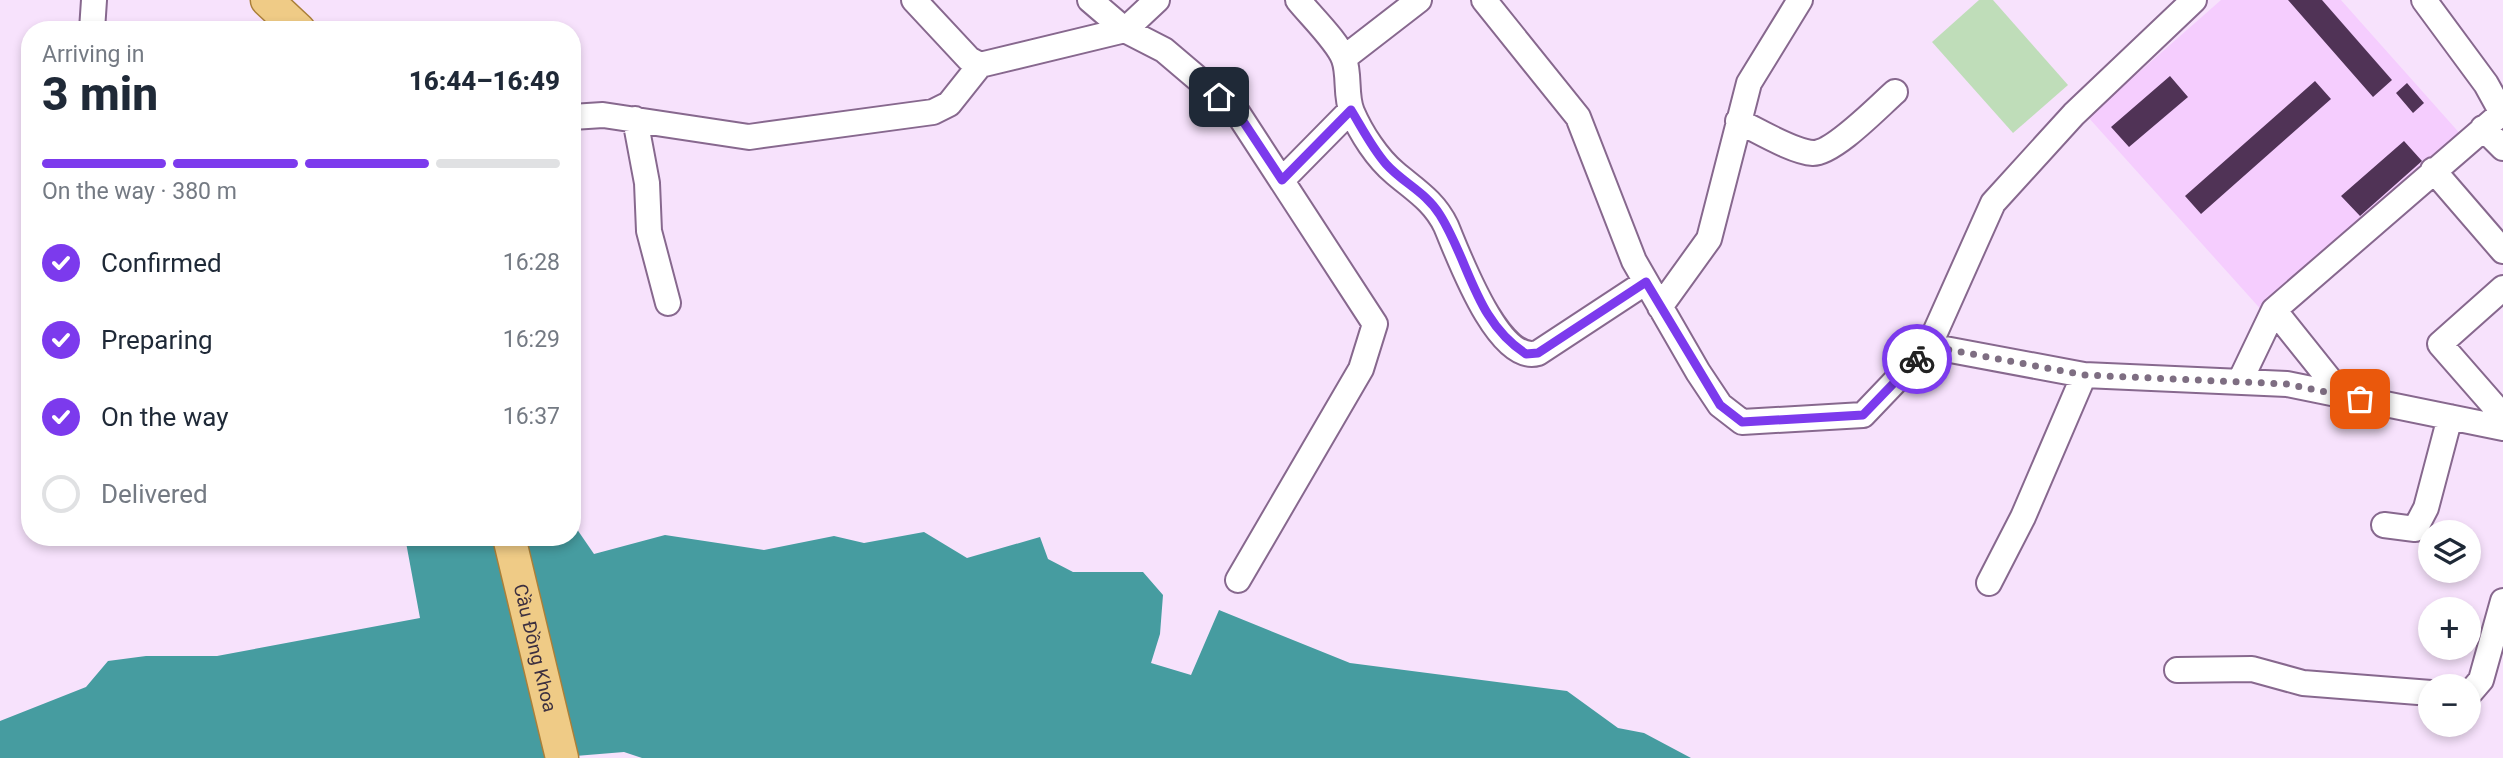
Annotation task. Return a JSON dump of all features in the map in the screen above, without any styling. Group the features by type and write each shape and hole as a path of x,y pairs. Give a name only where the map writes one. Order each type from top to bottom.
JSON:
{"main road":[{"path":"267,0 289,21"},
{"name":"Cầu Đồng Khoa","path":"511,546 562,758"}],"street":[{"path":"93,21 94,0"},
{"path":"914,0 969,59 980,65"},
{"path":"1090,0 1125,30 1164,50 1237,112 1375,324 1361,369 1238,580"},
{"path":"581,116 603,115 749,137 933,112 949,104 980,65 1125,30 1157,0"},
{"path":"1298,0 1344,58 1351,110 1386,164 1418,189 1441,216 1484,312 1498,330 1526,354 1538,353 1646,282"},
{"path":"1344,58 1419,0"},
{"path":"1484,0 1578,117 1634,261 1720,405 1742,422 1863,415 1929,346 1993,203 2074,114 2194,0"},
{"path":"1660,307 1709,239 1749,83 1800,0"},
{"path":"2424,0 2486,84 2503,148"},
{"path":"1738,121 1801,150 1819,152 1846,134 1895,92"},
{"path":"1282,180 1351,110"},
{"path":"2240,381 2274,310 2432,170 2496,118"},
{"path":"635,120 647,183 649,231 667,303"},
{"path":"2432,170 2503,251"},
{"path":"2503,288 2440,344 2503,416"},
{"path":"2274,310 2342,395"},
{"path":"1929,346 2084,375 2287,384 2503,428"},
{"path":"1989,583 2023,517 2084,375"},
{"path":"2384,525 2415,529 2426,508 2450,417"},
{"path":"2481,680 2503,601"},
{"path":"2177,670 2252,669 2303,683 2418,692"}],"shaded area":[{"path":"1979,0 1993,0 2068,85 2013,133 1932,42"},
{"path":"2221,0 2341,0 2463,137 2265,314 2088,117"},
{"path":"924,532 967,558 1040,537 1048,559 1073,572 1143,572 1163,595 1160,634 1151,663 1191,675 1219,610 1350,663 1567,691 1618,728 1644,733 1691,758 642,758 624,752 551,758 0,758 0,721 86,687 108,661 146,656 217,656 420,618 407,546 581,546 581,535 594,554 665,535 764,550 834,536 864,543"}],"building":[{"path":"2288,0 2322,0 2392,80 2373,97"},
{"path":"2170,76 2188,97 2129,147 2111,127"},
{"path":"2315,81 2331,99 2201,214 2185,196"},
{"path":"2407,83 2424,103 2413,113 2396,93"},
{"path":"2404,141 2422,161 2360,216 2341,196"}],"way so far":[{"path":"1917,359 1929,346 2084,375 2287,384 2360,399"}],"route":[{"path":"1219,97 1237,112 1282,180 1351,110 1386,164 1418,189 1441,216 1484,312 1498,330 1526,354 1538,353 1646,282 1720,405 1742,422 1863,415 1917,359"}]}
